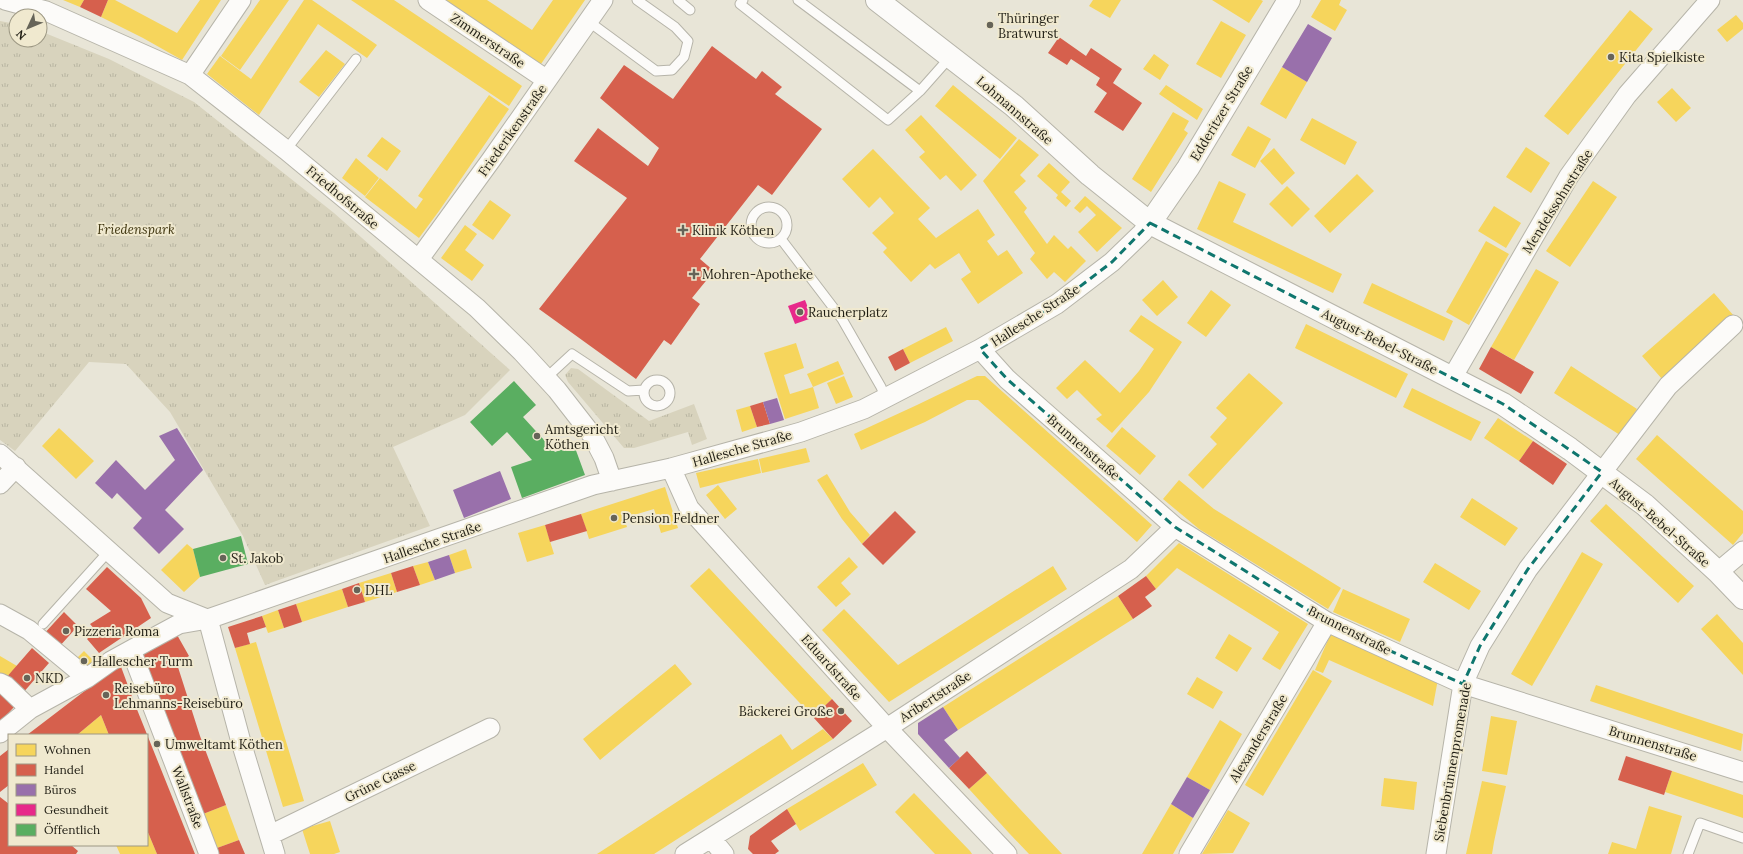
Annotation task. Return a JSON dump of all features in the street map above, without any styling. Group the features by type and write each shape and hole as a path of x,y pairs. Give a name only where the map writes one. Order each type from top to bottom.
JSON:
{"main road":[{"name":"Lohmannstraße","path":"877,0 1014,106 1090,175 1150,223"},
{"name":"Edderitzer Straße","path":"1150,223 1188,168 1289,0"},
{"name":"August-Bebel-Straße","path":"1150,223 1281,292 1376,338 1502,404 1570,449 1645,505 1718,572 1743,598"}],"street":[{"name":"Friedhofstraße","path":"5,0 46,11 190,75 286,150 477,308 522,352 546,378 592,435 604,458 612,481"},
{"path":"190,75 241,0"},
{"name":"Zimmerstraße","path":"428,0 548,80"},
{"name":"Friederikenstraße","path":"419,259 548,80 602,0"},
{"name":"Mendelssohnstraße","path":"1452,378 1569,176 1627,95 1710,0"},
{"name":"Hallesche Straße","path":"0,733 30,709 86,678 111,661 179,624 208,619 593,485 671,468 823,425 886,399 980,349 1063,299 1112,262 1142,233 1150,223"},
{"name":"August-Bebel-Straße","path":"1602,472 1668,386 1733,325"},
{"name":"Brunnenstraße","path":"980,349 1007,379 1175,527 1327,622 1463,684 1743,772"},
{"path":"0,454 167,603 208,619 241,742 275,854"},
{"path":"0,484 16,467"},
{"name":"Eduardstraße","path":"671,468 689,508 887,728 1008,854"},
{"name":"Siebenbrünnenpromenade","path":"1436,854 1463,684 1480,646 1528,569 1602,472"},
{"name":"Aribertstraße","path":"685,854 887,728 1131,569 1175,527"},
{"name":"August-Bebel-Straße","path":"1718,572 1743,551"},
{"path":"0,614 36,627 86,678"},
{"name":"Alexanderstraße","path":"1189,854 1327,622"},
{"name":"Wallstraße","path":"131,650 210,854"},
{"path":"0,683 6,686 30,709"},
{"name":"Grüne Gasse","path":"270,835 490,728"},
{"path":"711,838 724,854"}],"lane":[{"path":"588,21 656,71 672,70 684,57 688,41 675,27 647,3 637,0"},
{"path":"678,0 690,10"},
{"path":"743,0 740,4 888,120 920,91 951,56"},
{"path":"798,0 920,91"},
{"path":"286,150 356,59"},
{"path":"781,239 842,318 881,387 886,399"},
{"path":"546,378 572,354 628,391 644,390"},
{"path":"36,627 109,551"},
{"path":"1688,854 1700,823 1743,838"}],"highlighted area":[{"path":"1150,223 1503,404 1602,472 1528,569 1480,646 1463,684 1327,622 1175,527 1007,379 980,349 1057,304 1112,262"}],"green space":[{"name":"Friedenspark","path":"0,21 8,22 8,48 48,48 48,34 109,59 194,102 334,213 510,370 465,415 393,447 430,526 265,585 243,536 170,412 126,364 89,362 15,451 0,440"},
{"path":"571,368 578,369 649,421 694,404 707,439 692,445 688,432 634,448 624,448 568,382 565,375"}],"building: Wohnen":[{"path":"63,0 84,0 80,7"},
{"path":"108,0 115,0 177,33 200,0 221,0 182,60 101,17"},
{"path":"260,0 289,0 240,70 221,56"},
{"path":"304,0 312,0 377,45 367,58 318,24 259,115 207,74 220,56 251,79"},
{"path":"351,0 394,0 522,86 509,106"},
{"path":"445,0 487,0 532,30 553,0 585,0 541,64"},
{"path":"1093,0 1121,0 1110,18 1089,6"},
{"path":"1212,0 1261,0 1263,1 1249,23"},
{"path":"1321,0 1341,0 1339,5 1347,10 1335,31 1311,17"},
{"name":"Kita Spielkiste","path":"1630,10 1653,29 1568,135 1544,116"},
{"path":"1736,15 1743,23 1743,29 1727,42 1717,30"},
{"path":"1221,21 1246,35 1221,78 1196,64"},
{"path":"326,50 345,64 319,97 299,82"},
{"path":"1154,54 1169,65 1160,80 1143,69"},
{"path":"1282,67 1307,82 1286,119 1260,104"},
{"path":"953,85 1017,138 1000,159 935,106"},
{"path":"1166,85 1203,109 1197,120 1159,94"},
{"path":"1672,88 1691,108 1676,122 1657,102"},
{"path":"489,95 509,109 419,238 365,197 380,178 416,209 423,199 418,196"},
{"path":"1173,112 1189,121 1184,130 1188,133 1151,192 1132,179"},
{"path":"921,115 977,175 961,191 946,175 940,180 919,157 925,152 905,130"},
{"path":"1312,118 1357,142 1345,165 1300,140"},
{"path":"1248,126 1271,139 1255,168 1231,155"},
{"path":"382,137 401,151 387,171 367,156"},
{"path":"1019,139 1039,155 1020,175 1026,181 1014,192 1027,208 1024,212 1047,244 1054,235 1068,249 1071,246 1086,261 1065,282 1054,272 1047,279 1030,259 1035,253 983,181"},
{"path":"1526,147 1550,163 1531,193 1506,177"},
{"path":"1274,148 1295,173 1282,185 1260,161"},
{"path":"873,149 930,208 918,219 936,238 978,209 995,235 987,241 998,256 1007,250 1023,273 978,304 961,279 971,272 959,253 935,269 930,264 911,282 883,252 887,248 872,233 894,213 880,197 869,208 842,179"},
{"path":"356,158 379,178 365,196 342,178"},
{"path":"1049,163 1070,182 1061,192 1071,201 1066,207 1056,198 1058,195 1037,176"},
{"path":"1357,174 1374,191 1330,233 1314,216"},
{"path":"1219,181 1246,194 1233,222 1342,274 1333,293 1197,229"},
{"path":"1593,181 1617,197 1570,267 1546,251"},
{"path":"1287,186 1310,209 1292,227 1269,204"},
{"path":"1085,196 1122,228 1097,252 1078,232 1096,215 1087,206 1080,213 1074,208"},
{"path":"490,200 511,215 493,240 472,225"},
{"path":"1494,206 1521,223 1506,248 1478,231"},
{"path":"465,225 477,234 465,250 484,265 472,281 441,258"},
{"path":"1486,241 1509,254 1469,325 1446,312"},
{"path":"1536,269 1559,282 1514,360 1491,347"},
{"path":"1163,280 1178,297 1157,316 1142,300"},
{"path":"1372,283 1453,321 1444,341 1363,303"},
{"path":"1211,290 1231,305 1206,337 1187,323"},
{"path":"1714,293 1734,316 1662,379 1642,356"},
{"path":"1141,315 1182,342 1149,392 1112,433 1096,419 1102,415 1077,390 1067,399 1056,388 1085,360 1120,393 1139,371 1154,349 1129,331"},
{"path":"1306,324 1408,374 1396,398 1295,348"},
{"path":"946,327 953,341 910,363 903,349"},
{"path":"796,343 804,368 784,375 790,394 813,387 819,408 785,419 764,353"},
{"path":"838,361 844,374 813,387 807,374"},
{"path":"1571,366 1637,409 1620,435 1554,393"},
{"path":"1249,373 1283,403 1203,489 1188,475 1217,444 1210,437 1227,418 1216,408"},
{"path":"844,376 853,397 836,404 827,383"},
{"path":"977,376 985,376 1152,525 1137,542 978,400 967,400 925,422 861,450 854,434"},
{"path":"1412,388 1481,422 1471,441 1403,407"},
{"path":"750,406 757,427 742,432 736,410"},
{"path":"1498,418 1533,441 1519,461 1484,438"},
{"path":"1122,427 1156,456 1140,475 1106,446"},
{"path":"59,428 94,461 76,479 42,446"},
{"path":"1657,435 1743,511 1743,533 1733,545 1636,459"},
{"path":"806,448 810,462 762,473 759,459"},
{"path":"758,459 761,473 700,488 696,473"},
{"path":"827,474 850,512 870,535 862,544 842,519 817,480"},
{"path":"1179,480 1214,509 1341,588 1328,609 1199,529 1163,499"},
{"path":"718,485 737,509 725,519 706,495"},
{"path":"665,487 678,528 661,533 654,509 624,518 627,527 589,539 581,514"},
{"path":"1472,498 1518,528 1505,546 1460,517"},
{"path":"1606,504 1694,586 1678,603 1590,521"},
{"path":"545,525 554,554 527,562 518,533"},
{"path":"1179,543 1308,624 1280,670 1262,659 1279,632 1177,568 1156,589 1146,576"},
{"path":"187,544 193,549 200,577 184,592 161,570"},
{"path":"466,549 472,568 455,573 449,555"},
{"path":"1582,552 1603,564 1532,686 1511,674"},
{"path":"849,557 858,567 841,583 851,594 836,607 817,587"},
{"path":"428,562 435,580 420,585 413,566"},
{"path":"1435,563 1481,591 1469,610 1423,582"},
{"path":"1053,566 1067,589 889,702 822,630 844,609 898,665"},
{"path":"709,568 832,699 813,717 690,586"},
{"path":"391,573 397,592 365,602 359,583"},
{"path":"342,589 348,607 302,622 296,604"},
{"path":"1343,589 1410,619 1400,642 1333,612"},
{"path":"1118,596 1133,619 958,730 943,707"},
{"path":"278,610 284,628 268,633 262,616"},
{"path":"1717,614 1743,643 1743,675 1701,629"},
{"path":"1331,633 1438,679 1433,706 1329,660 1323,673 1315,670"},
{"path":"1229,634 1252,648 1237,672 1215,658"},
{"path":"256,642 304,801 283,807 235,648"},
{"name":"Hallescher Turm","path":"84,651 94,661 84,671 74,661"},
{"path":"0,656 17,666 5,679 0,676"},
{"path":"675,664 692,684 600,760 583,739"},
{"path":"1313,670 1332,681 1263,796 1245,785"},
{"path":"1197,677 1223,692 1213,709 1187,694"},
{"path":"1596,685 1743,734 1741,751 1590,701"},
{"path":"101,715 109,734 78,734"},
{"path":"1491,716 1517,721 1507,775 1482,771"},
{"path":"1220,720 1242,734 1210,790 1187,777"},
{"path":"823,729 833,739 654,854 597,854 781,734 792,750"},
{"path":"863,763 877,785 800,831 787,809"},
{"path":"1672,771 1743,795 1743,818 1665,792"},
{"path":"987,773 1062,854 1029,854 1009,833 969,789"},
{"path":"1384,778 1417,782 1414,810 1381,806"},
{"path":"1482,781 1506,786 1492,854 1466,854"},
{"path":"914,793 972,854 935,854 895,812"},
{"path":"1171,804 1193,818 1173,854 1142,854"},
{"path":"226,805 239,840 217,848 203,814"},
{"path":"1649,806 1682,816 1671,854 1608,854 1612,842 1636,849"},
{"path":"1228,810 1250,823 1233,853 1202,854"},
{"path":"330,821 340,852 334,854 310,854 302,829"},
{"path":"148,832 157,854 120,854 116,846 148,846"}],"building: Handel":[{"path":"84,0 108,0 101,17 80,7"},
{"path":"1059,37 1086,56 1091,48 1122,69 1113,83 1142,103 1123,131 1094,112 1107,93 1096,85 1100,78 1071,59 1067,65 1048,53"},
{"path":"712,46 756,79 762,71 782,87 775,94 822,129 772,195 758,185 700,259 714,271 692,298 700,304 671,345 664,340 636,379 539,309 627,198 574,161 598,128 648,166 659,148 600,98 624,65 673,99"},
{"path":"1491,347 1534,372 1521,394 1479,369"},
{"path":"903,349 910,363 895,371 888,357"},
{"path":"763,402 770,424 757,427 750,406"},
{"path":"1533,441 1567,464 1553,485 1519,461"},
{"path":"895,511 916,532 883,565 862,544"},
{"path":"581,514 587,531 550,542 545,525"},
{"path":"413,566 420,585 397,592 391,573"},
{"path":"107,567 141,598 151,618 99,653 87,639 96,631 90,624 111,611 86,589"},
{"path":"1146,576 1156,589 1145,597 1152,606 1133,619 1118,596"},
{"path":"359,583 365,602 348,607 342,589"},
{"path":"296,604 302,622 284,628 278,610"},
{"path":"64,612 78,626 58,648 42,636"},
{"path":"262,616 266,627 247,633 250,644 235,648 228,627"},
{"path":"176,633 189,656 177,664 200,736 226,805 203,814 142,653"},
{"path":"32,648 49,663 22,694 5,679"},
{"path":"120,664 147,734 109,734 101,715 78,734 28,734"},
{"path":"0,693 14,707 0,722"},
{"path":"832,699 852,721 833,739 813,717"},
{"path":"148,737 195,854 157,854 148,832"},
{"path":"8,750 8,786 0,792 0,756"},
{"path":"967,751 987,773 969,789 949,768"},
{"path":"1626,756 1672,771 1664,795 1618,780"},
{"path":"0,797 8,803 8,846 72,846 78,851 76,854 0,854"},
{"path":"787,809 796,824 771,841 779,851 775,854 753,854 748,849 750,836"},
{"path":"239,840 245,854 219,854 217,848"}],"building: Büros":[{"path":"1308,24 1332,38 1307,82 1282,67"},
{"path":"777,398 784,420 770,424 763,402"},
{"path":"177,428 203,470 165,510 184,529 159,554 133,528 142,518 117,493 112,499 95,483 116,460 145,490 175,460 159,436"},
{"path":"500,471 511,499 464,518 453,490"},
{"path":"449,555 455,573 435,580 428,562"},
{"path":"943,707 958,730 944,740 960,758 949,768 918,734 918,723"},
{"path":"1187,777 1210,790 1193,818 1171,804"}],"building: Gesundheit":[{"name":"Raucherplatz","path":"805,300 812,318 795,324 788,306"}],"building: Öffentlich":[{"path":"514,381 536,405 523,417 555,452 574,445 585,475 522,498 511,467 532,460 507,432 492,446 470,422"},
{"name":"St. Jakob","path":"241,536 248,564 200,577 193,549"}],"place":[{"name":"Thüringer Bratwurst","path":"990,25"},
{"name":"Kita Spielkiste","path":"1611,57"},
{"name":"Klinik Köthen","path":"683,230"},
{"name":"Mohren-Apotheke","path":"694,274"},
{"name":"Raucherplatz","path":"800,312"},
{"name":"Amtsgericht Köthen","path":"537,436"},
{"name":"Pension Feldner","path":"614,518"},
{"name":"St. Jakob","path":"223,558"},
{"name":"DHL","path":"357,590"},
{"name":"Pizzeria Roma","path":"66,631"},
{"name":"Hallescher Turm","path":"84,661"},
{"name":"NKD","path":"27,678"},
{"name":"Reisebüro Lehmanns-Reisebüro","path":"106,695"},
{"name":"Bäckerei Große","path":"841,711"},
{"name":"Umweltamt Köthen","path":"157,744"}]}
